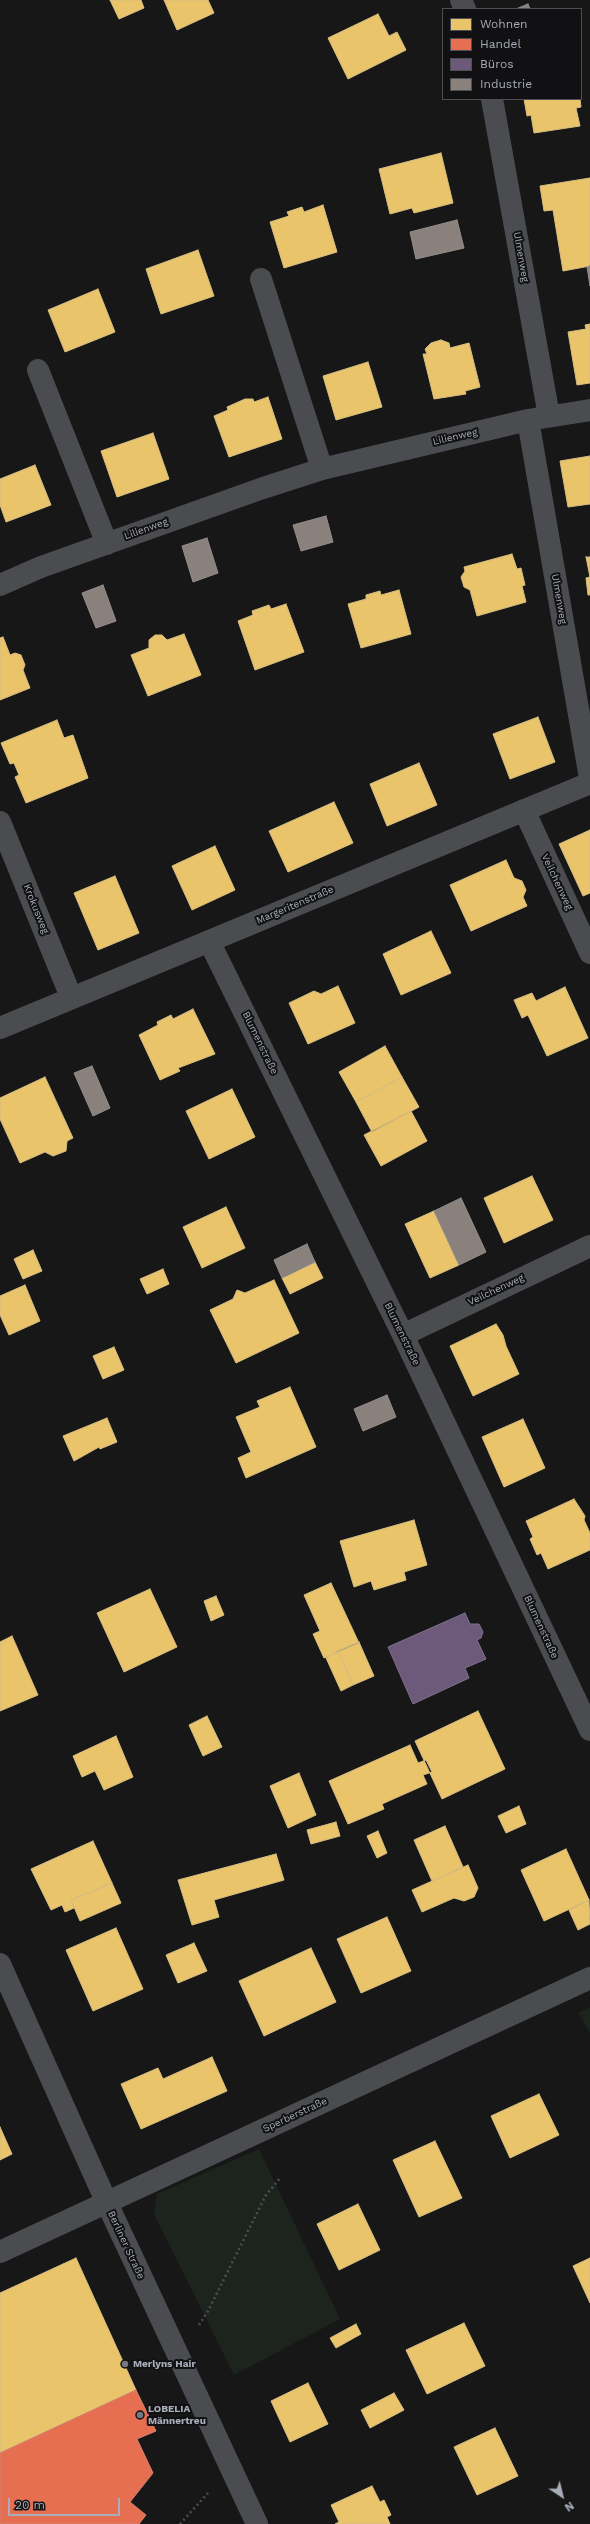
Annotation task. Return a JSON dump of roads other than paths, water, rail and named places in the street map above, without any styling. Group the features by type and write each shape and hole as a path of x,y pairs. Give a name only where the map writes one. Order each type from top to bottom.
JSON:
{"street":[{"name":"Ulmenweg","path":"492,100 549,416"},
{"path":"261,279 322,469"},
{"path":"38,370 107,544"},
{"name":"Lilienweg","path":"0,585 41,567 322,469 528,420 590,410"},
{"name":"Ulmenweg","path":"528,420 590,778"},
{"name":"Margeritenstraße","path":"0,1028 71,997 210,941 590,783"},
{"name":"Veilchenweg","path":"524,810 590,953"},
{"name":"Krokusweg","path":"0,822 71,997"},
{"name":"Blumenstraße","path":"210,941 403,1335 590,1730"},
{"name":"Veilchenweg","path":"403,1335 590,1246"},
{"name":"Berliner Straße","path":"0,1964 177,2356 232,2468 257,2524"},
{"name":"Sperberstraße","path":"0,2252 106,2201 590,1978"}],"place":[{"name":"Merlyns Hair","path":"125,2364"},
{"name":"LOBELIA Männertreu","path":"140,2415"}]}
